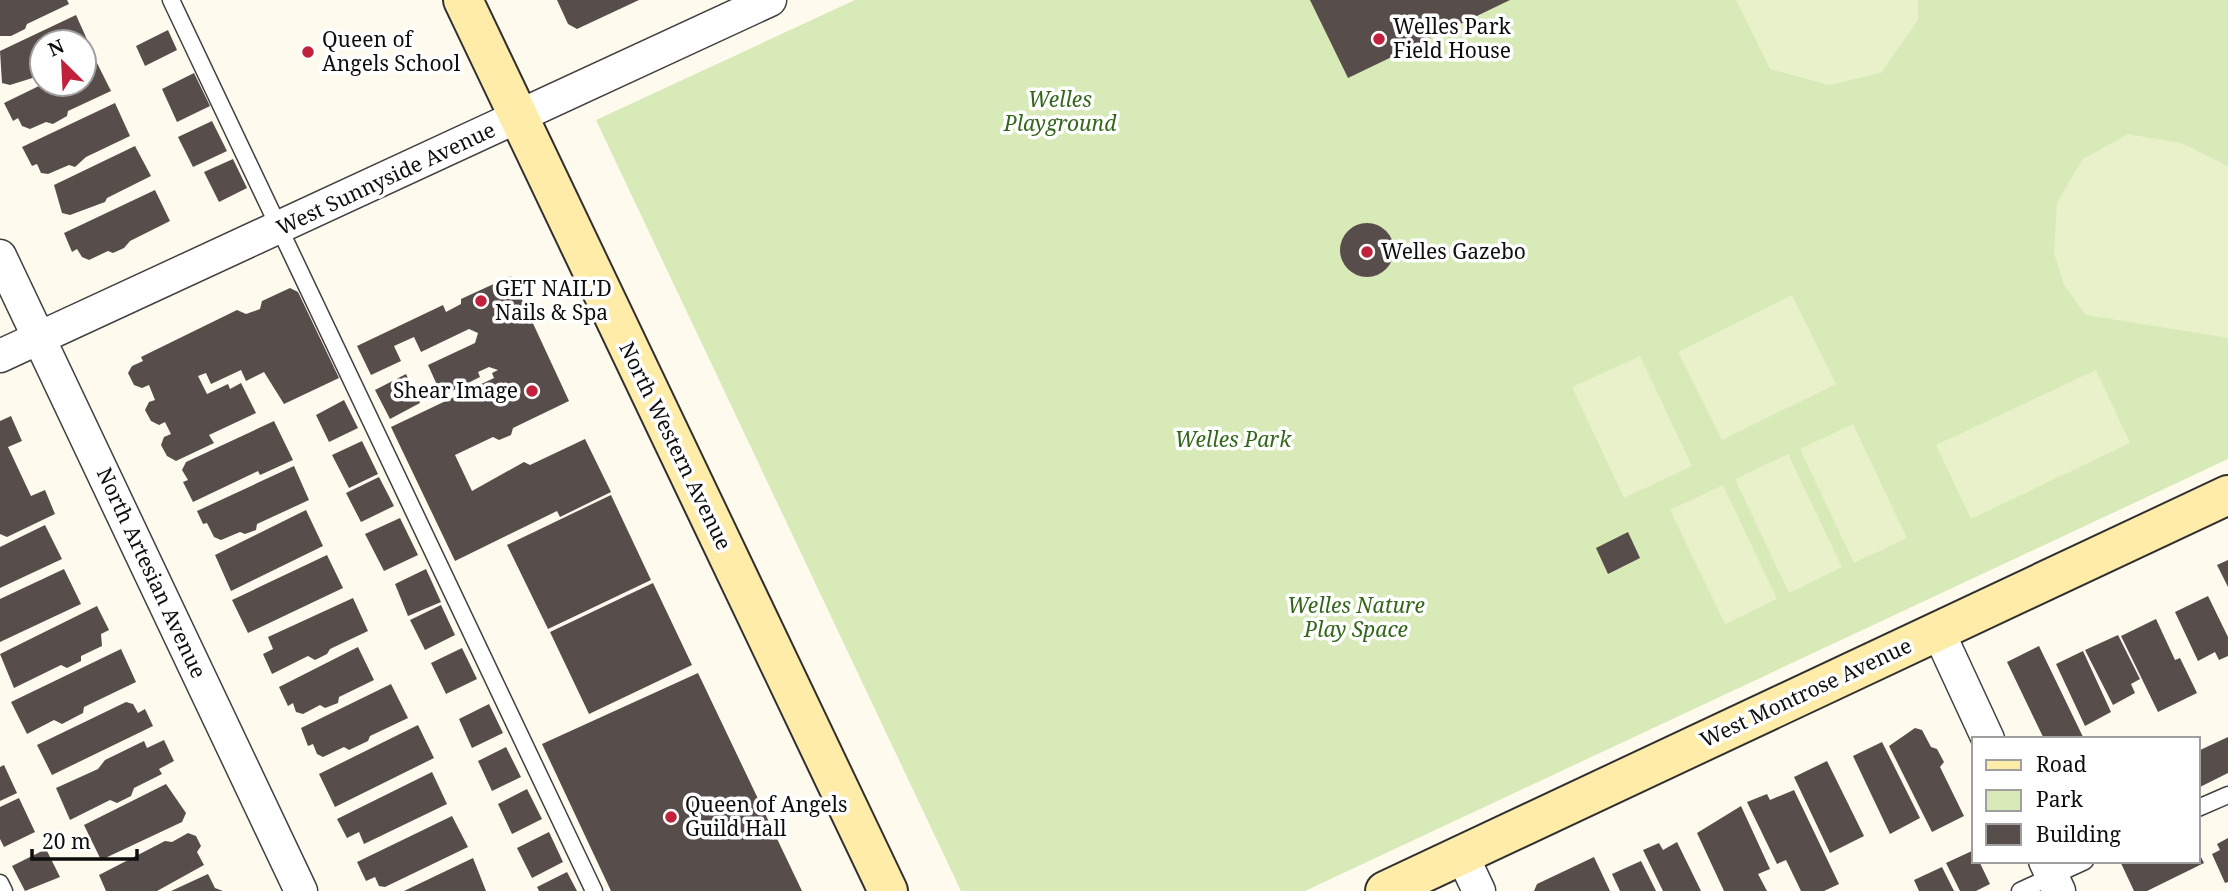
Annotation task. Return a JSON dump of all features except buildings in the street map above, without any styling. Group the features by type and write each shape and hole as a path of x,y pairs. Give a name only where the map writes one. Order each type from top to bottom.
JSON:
{"main road":[{"name":"North Western Avenue","path":"463,0 888,891"},
{"name":"West Montrose Avenue","path":"1385,891 2228,495"}],"street":[{"name":"West Sunnyside Avenue","path":"0,356 764,1"},
{"name":"North Artesian Avenue","path":"0,256 301,891"},
{"path":"1938,631 1987,737"},
{"path":"1462,855 1479,891"}],"lane":[{"path":"171,0 594,891"},
{"path":"2200,807 2228,795"},
{"path":"2020,891 2081,863"},
{"path":"0,883 4,891"}],"green space":[{"name":"Welles Park","path":"855,0 2228,0 2228,459 1305,891 961,891 596,120"},
{"path":"1736,0 1918,0 1918,20 1881,73 1829,85 1770,69"},
{"path":"2128,134 2181,143 2228,166 2228,338 2086,315 2064,285 2054,253 2057,202 2083,159"},
{"path":"1792,295 1836,384 1722,440 1678,352"},
{"path":"1640,356 1692,466 1624,498 1572,387"},
{"path":"2096,370 2130,443 1971,519 1936,445"},
{"path":"1853,424 1907,538 1854,563 1800,449"},
{"path":"1788,454 1842,567 1789,593 1735,479"},
{"path":"1723,485 1777,599 1725,624 1670,510"}],"place":[{"name":"Welles Park Field House","path":"1379,39"},
{"name":"Queen of Angels School","path":"308,52"},
{"name":"Welles Gazebo","path":"1367,252"},
{"name":"GET NAIL'D Nails & Spa","path":"481,301"},
{"name":"Shear Image","path":"532,391"},
{"name":"Queen of Angels Guild Hall","path":"671,817"}],"park label":[{"name":"Welles Playground","path":"1060,112"},
{"name":"Welles Nature Play Space","path":"1356,618"}]}
